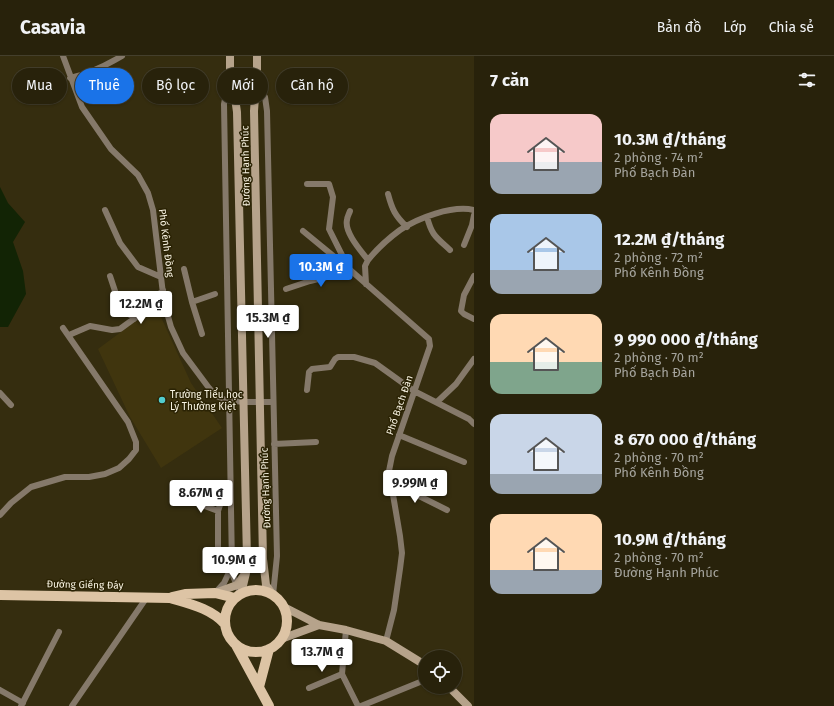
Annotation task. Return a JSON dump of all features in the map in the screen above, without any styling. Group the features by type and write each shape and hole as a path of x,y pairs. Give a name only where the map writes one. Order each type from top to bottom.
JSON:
{"main road":[{"name":"Đường Hạnh Phúc","path":"230,56 230,68"},
{"name":"Đường Hạnh Phúc","path":"256,56 256,68"},
{"name":"Đường Hạnh Phúc","path":"236,104 244,402 246,573 237,592"},
{"name":"Đường Hạnh Phúc","path":"255,104 263,559 266,585 273,595"},
{"path":"269,706 236,645 230,639 227,632 225,624 226,614 237,592 257,590 273,595 280,601 287,615 285,632 281,639"},
{"name":"Đường Giếng Đáy","path":"170,598 185,594 237,592"},
{"name":"Đường Giếng Đáy","path":"0,595 170,598 197,606 216,615 225,624"},
{"path":"284,607 319,625 346,630 386,641 418,661"},
{"path":"236,645 252,652 261,652 269,649 281,639 319,625"},
{"path":"259,687 269,649"},
{"path":"456,694 468,706"}],"street":[{"name":"Phố Kênh Đồng","path":"63,56 82,107 111,149 138,175 148,193 153,210 161,277 171,327 183,353 215,395 230,401"},
{"path":"70,78 87,74 102,68 122,56"},
{"name":"Đường Hạnh Phúc","path":"224,104 230,401 230,496 232,566 237,592"},
{"name":"Đường Hạnh Phúc","path":"266,104 277,556 273,595"},
{"path":"286,289 350,269 330,229 333,197 329,184 307,184"},
{"path":"388,194 391,206 397,217 407,227"},
{"path":"366,284 365,266 368,260 400,230 427,217 442,212 465,208 474,210"},
{"path":"105,210 120,243 138,267 161,277"},
{"path":"350,211 346,220 351,237 368,260"},
{"path":"464,245 472,225 474,215"},
{"path":"427,217 430,229 434,235 450,250"},
{"name":"Phố Bạch Đàn","path":"303,231 350,269 429,339 430,346 392,456 389,472 402,554 394,610 386,641"},
{"path":"184,269 202,334"},
{"path":"110,276 119,303 134,319"},
{"path":"474,276 464,295 461,311 474,319"},
{"path":"69,335 90,326 112,330 120,329 146,310 163,290"},
{"path":"192,302 215,294"},
{"path":"0,515 11,503 31,487 65,477 89,477 106,474 119,468 136,450 136,442 128,422 63,328"},
{"path":"307,390 309,372 312,369 330,367 333,364 334,359 354,357 376,363 414,391 469,419 474,424"},
{"path":"437,402 456,384 474,359"},
{"path":"0,393 11,405"},
{"path":"230,401 273,402"},
{"path":"399,435 464,462"},
{"path":"274,444 316,442"},
{"path":"391,482 447,510"},
{"path":"218,568 218,511 221,502 230,496"},
{"path":"189,500 218,511"},
{"name":"Đường Hạnh Phúc","path":"215,593 224,583 232,566"},
{"path":"72,706 148,597"},
{"path":"346,630 342,674 360,706 418,683"},
{"path":"0,690 22,704 59,632"},
{"path":"309,688 342,674"}],"shaded area":[{"path":"0,187 8,203 25,222 13,242 23,271 26,294 8,327 0,327"},
{"name":"Trường Tiểu học Lý Thường Kiệt","path":"156,306 191,383 222,428 161,468 130,417 98,349"}],"place":[{"name":"Trường Tiểu học Lý Thường Kiệt","path":"162,400"}]}
